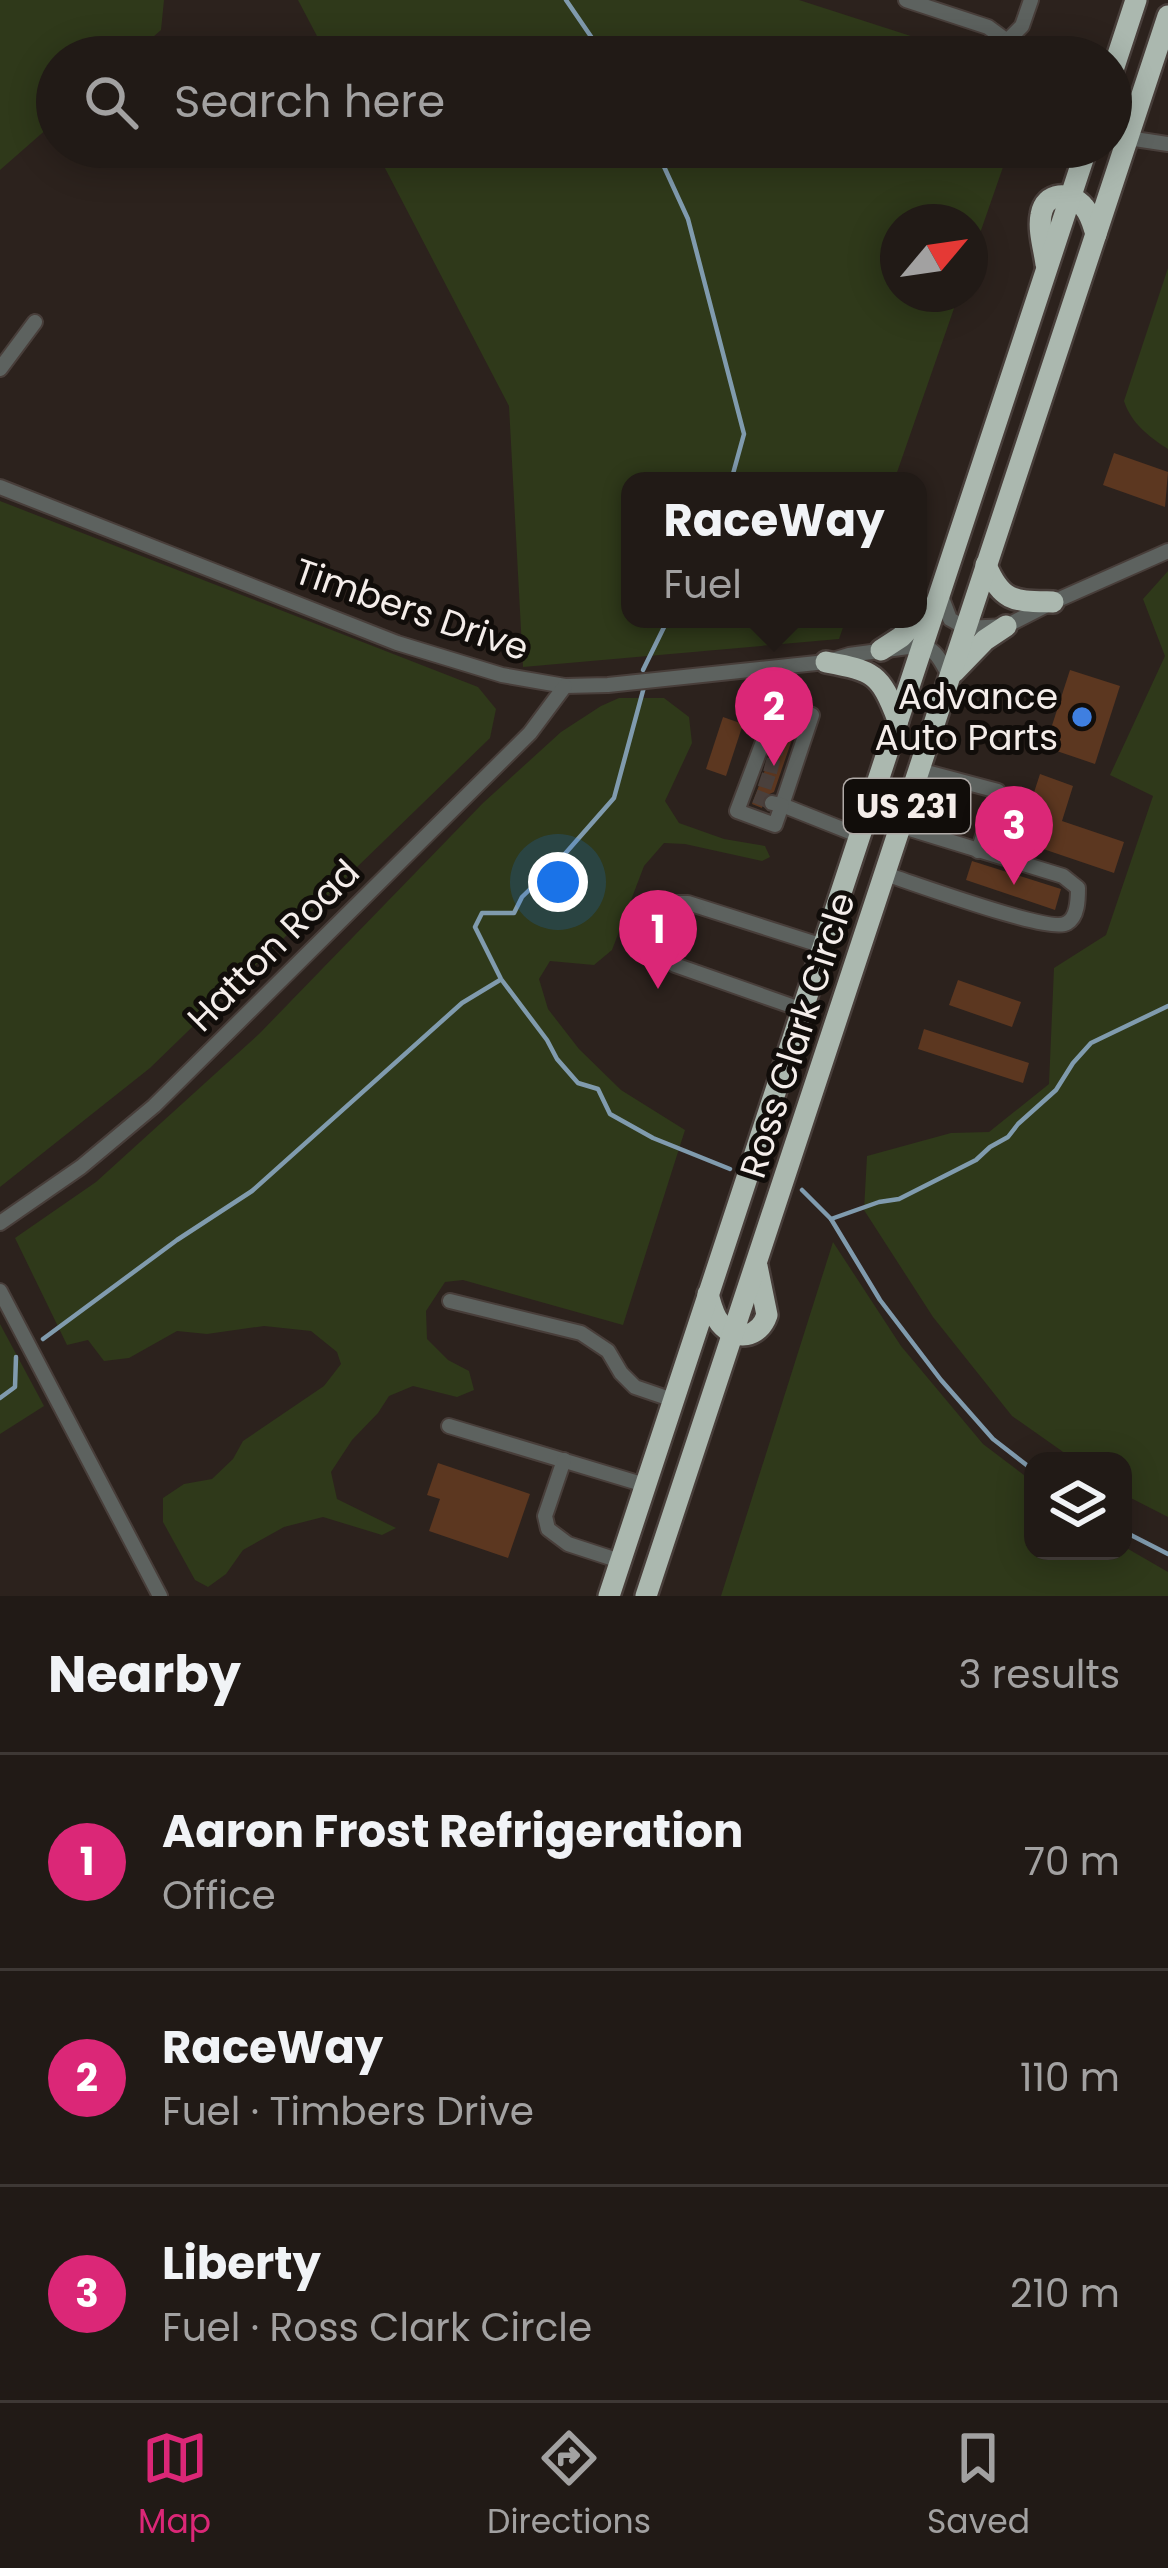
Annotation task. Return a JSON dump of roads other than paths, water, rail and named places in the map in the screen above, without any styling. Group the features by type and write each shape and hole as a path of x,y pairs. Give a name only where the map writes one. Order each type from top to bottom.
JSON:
{"highway":[{"path":"1124,36 1136,0"},
{"name":"Ross Clark Circle","path":"1132,126 1161,63 1168,16"},
{"name":"Ross Clark Circle","path":"609,1596 1081,168"},
{"name":"Ross Clark Circle","path":"646,1596 1118,168"},
{"path":"1071,196 1084,206 1096,234"},
{"path":"986,565 994,583 1016,601 1052,602"},
{"path":"927,610 940,593"},
{"path":"950,676 1006,626"},
{"path":"880,650 910,628"},
{"path":"826,662 872,674 887,692 898,719"},
{"path":"708,1294 722,1325 734,1334"},
{"path":"620,1561 655,1570"}],"street":[{"path":"906,0 988,27 1000,36"},
{"path":"1012,36 1022,26 1031,0"},
{"path":"1132,128 1168,144"},
{"path":"0,368 35,322"},
{"name":"Timbers Drive","path":"0,487 397,643 502,675 566,686 777,668 923,645"},
{"path":"940,593 950,619 966,628 1006,626 1168,551"},
{"path":"923,645 950,676"},
{"path":"777,668 773,726 749,794 737,811 775,825 788,770 812,715 778,702"},
{"name":"Hatton Road","path":"0,1222 81,1167 154,1106 530,733 566,686"},
{"path":"919,770 998,791 978,851"},
{"path":"777,804 860,836"},
{"path":"884,874 1027,920 1056,926 1074,917 1078,888 1063,876 900,826"},
{"path":"803,1010 675,965 658,947 663,919 675,903 688,903 824,946"},
{"path":"0,1291 160,1596"},
{"path":"450,1301 580,1333 608,1351 635,1387 673,1400"},
{"path":"449,1426 645,1485"},
{"path":"564,1460 545,1516 548,1529 568,1544 620,1561"}],"waterway":[{"path":"566,0 591,36"},
{"path":"665,168 688,219 744,434 733,472"},
{"path":"643,670 664,628"},
{"path":"644,687 614,798 522,897 514,913 482,913 475,927 501,979 557,1059 578,1083 598,1089 610,1114 653,1138 730,1169"},
{"path":"43,1339 252,1191 462,1003 500,980"},
{"path":"831,1219 899,1199 976,1160 1008,1137 1056,1090 1091,1043 1168,1006"},
{"path":"802,1190 831,1219 880,1300 941,1380 993,1439 1024,1463"},
{"path":"0,1398 15,1387 16,1357"},
{"path":"1132,1536 1168,1554"}],"tunnel":[{"path":"777,727 795,735"},
{"path":"771,745 790,751"},
{"path":"765,764 784,769"},
{"path":"760,779 778,785"},
{"path":"755,796 772,803"}],"place":[{"name":"Advance Auto Parts","path":"1082,717"},
{"name":"RaceWay","path":"774,766"},
{"name":"Liberty","path":"1014,885"},
{"name":"Aaron Frost Refrigeration","path":"658,989"}]}
